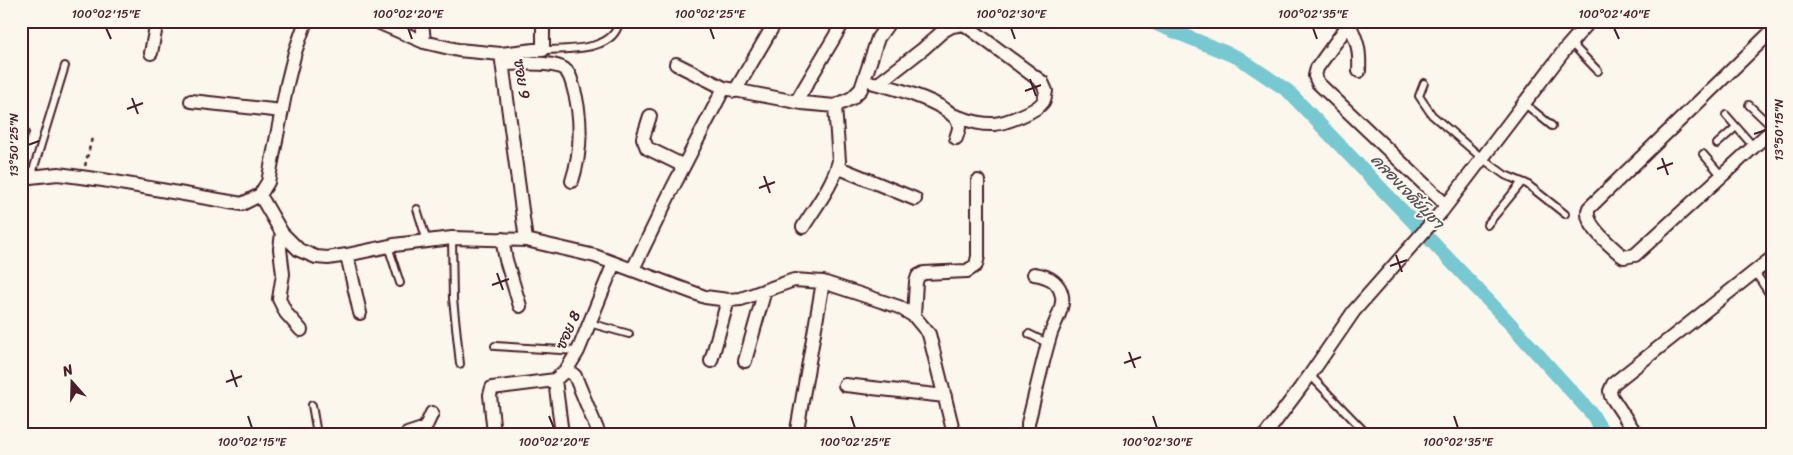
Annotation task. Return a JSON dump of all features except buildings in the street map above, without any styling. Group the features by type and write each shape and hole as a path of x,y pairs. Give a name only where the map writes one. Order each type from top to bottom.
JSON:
{"street":[{"path":"151,53 157,21"},
{"path":"26,178 58,174 242,204 260,195 268,182 295,52 306,21"},
{"name":"ซอย 9","path":"375,21 424,42 502,59 526,240"},
{"path":"422,21 424,42"},
{"path":"502,59 534,50 543,50 543,21"},
{"path":"633,269 684,166 729,90 776,21"},
{"path":"796,102 844,21"},
{"path":"676,64 729,90 796,102 835,106 852,98 861,90 878,38 890,21"},
{"path":"1266,434 1354,311 1444,208 1590,21"},
{"path":"1350,23 1359,47 1359,71"},
{"path":"1350,23 1317,68 1315,76 1318,83 1444,208"},
{"path":"878,84 943,31 952,26 964,24 1042,82 1046,91 1043,102 1038,107 1018,117 994,124 976,123 952,115"},
{"path":"1772,31 1589,208 1587,218 1624,258 1631,257 1722,176 1772,128"},
{"path":"502,59 564,68 570,76 578,101 580,123 578,165 572,181"},
{"path":"864,80 917,95 934,103 957,120 959,127 956,138"},
{"path":"191,100 282,111"},
{"path":"803,227 832,180 839,161 835,106"},
{"path":"650,116 643,138 647,148 684,166"},
{"path":"837,167 915,199"},
{"path":"914,316 916,282 920,275 935,272 967,271 976,265 978,256 978,181"},
{"path":"260,195 282,233 299,250 316,257 328,258 388,246 452,238 526,240 595,256 705,297 728,300 741,299 794,280 824,282 899,307 914,316 929,334 954,434"},
{"path":"282,233 280,249 283,274 279,299 286,313 301,330"},
{"path":"502,239 506,260 520,306"},
{"path":"347,255 360,313"},
{"path":"1636,434 1611,396 1610,391 1613,384 1772,258"},
{"name":"ซอย 8","path":"599,434 575,376 567,369 578,351 614,263"},
{"path":"1028,434 1028,423 1062,298 1059,287 1050,278 1034,274"},
{"path":"797,430 824,282"},
{"path":"745,362 765,290"},
{"path":"711,361 728,300"},
{"path":"494,434 490,396 492,388 555,380 567,369"},
{"path":"555,380 562,434"},
{"path":"845,385 945,396"},
{"path":"407,434 425,428 432,413"}],"lane":[{"path":"543,50 584,48 601,44 612,36 620,21"},
{"path":"1571,43 1598,71"},
{"path":"26,178 65,66"},
{"path":"1424,83 1419,96 1432,115 1483,159 1505,175 1536,190 1565,214"},
{"path":"1525,104 1552,126"},
{"path":"1749,104 1772,128"},
{"path":"1726,115 1753,146"},
{"path":"1717,144 1736,127"},
{"path":"21,141 25,133"},
{"path":"1703,154 1722,176"},
{"path":"1487,225 1522,182"},
{"path":"417,209 427,242"},
{"path":"452,238 453,299 460,364"},
{"path":"388,246 400,282"},
{"path":"1755,272 1772,298"},
{"path":"589,323 629,334"},
{"path":"1029,334 1049,344"},
{"path":"495,346 578,351"},
{"path":"1310,375 1367,434"},
{"path":"312,405 317,434"}],"path":[{"path":"82,178 92,138"}],"waterway":[{"name":"คลองเจดีย์บูชา","path":"1149,21 1239,58 1288,91 1504,317 1592,414 1604,434"}]}
